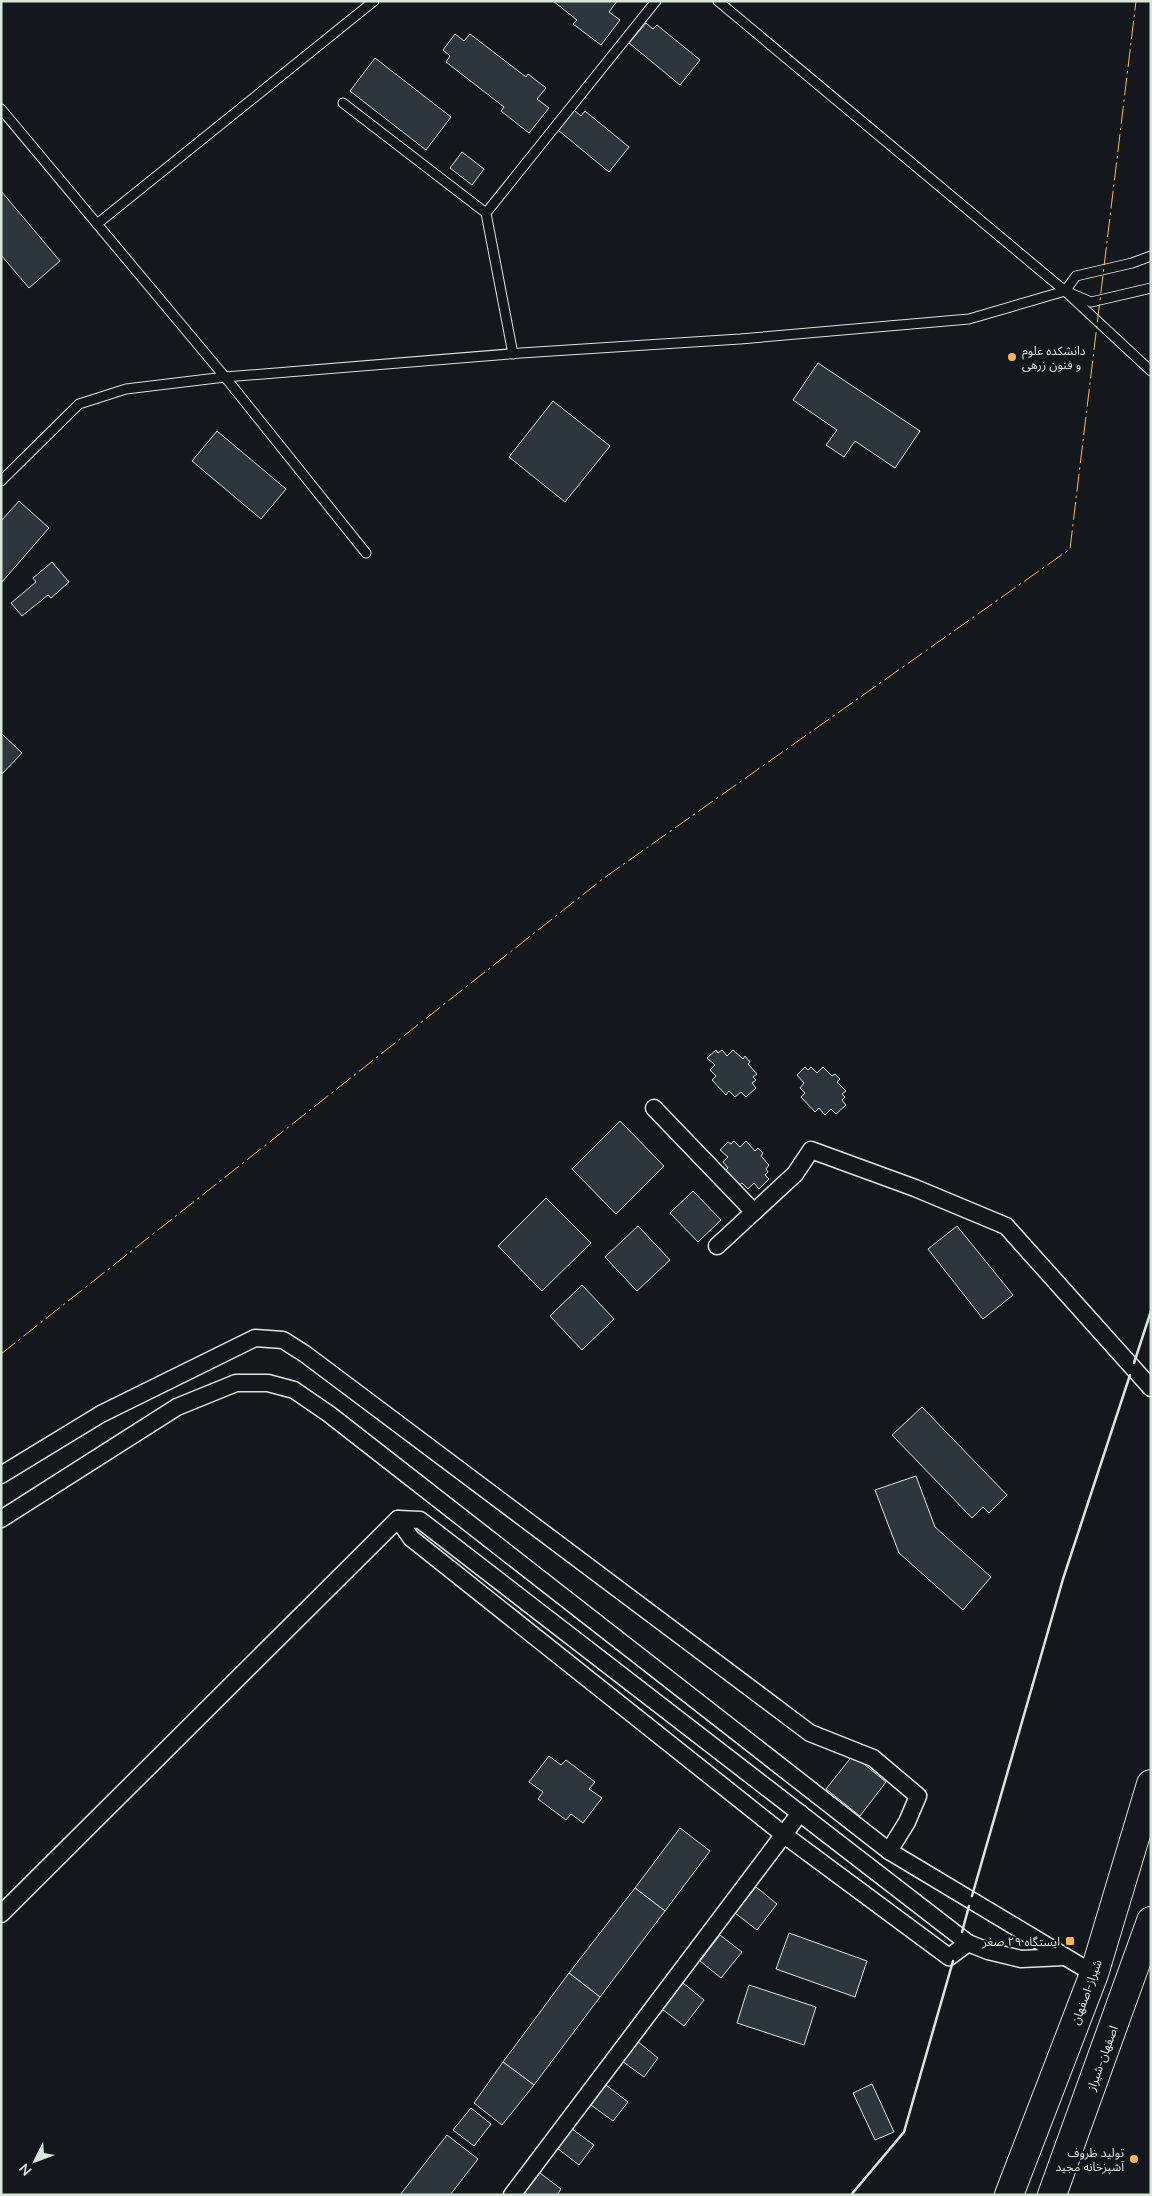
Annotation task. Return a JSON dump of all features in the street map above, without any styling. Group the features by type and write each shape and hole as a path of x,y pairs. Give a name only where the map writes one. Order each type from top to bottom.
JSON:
{"highway":[{"name":"شیراز-اصفهان","path":"1009,2195 1094,1974 1151,1784"},
{"name":"اصفهان-شیراز","path":"1052,2195 1151,1921"}],"street":[{"path":"654,1108 754,1212"},
{"path":"717,1246 795,1174 811,1150 915,1188 1006,1226 1151,1388"},
{"path":"1,1475 101,1414 218,1355 255,1338 283,1340 305,1354 810,1733 873,1758 918,1796 906,1822 889,1851"},
{"path":"1,1519 177,1407 236,1383 268,1383 294,1390 353,1433 889,1851 1094,1974"},
{"path":"1,1914 398,1519 420,1520 968,1943 988,1951 1021,1959 1064,1957"},
{"path":"398,1519 412,1538 783,1834 948,1957 968,1943"},
{"path":"512,2195 800,1813"}],"lane":[{"path":"97,224 374,1"},
{"path":"486,213 656,1"},
{"path":"718,1 1065,291 1151,371"},
{"path":"343,103 486,213 513,354"},
{"path":"1,109 225,377 366,553"},
{"path":"1,481 79,404 126,389 225,377 513,354 740,339 969,319 1065,291 1076,276 1132,263 1151,256"},
{"path":"1065,291 1091,302 1151,288"}],"building":[{"path":"553,1 617,1 609,12 620,20 601,45 573,24 577,20"},
{"path":"646,23 653,29 657,25 700,60 680,85 629,43"},
{"path":"455,34 464,41 470,34 526,77 528,74 546,88 537,99 549,108 529,133 501,111 504,107 446,62 450,56 443,50"},
{"path":"375,58 451,117 426,150 350,91"},
{"path":"574,110 581,116 585,111 629,147 609,172 558,130"},
{"path":"462,152 484,169 472,185 450,168"},
{"path":"1,191 60,261 29,288 1,255"},
{"path":"818,363 920,431 895,468 855,441 844,457 826,445 837,430 793,400"},
{"path":"553,401 610,446 565,502 509,457"},
{"path":"217,431 286,489 261,519 192,461"},
{"path":"19,501 49,528 1,583 1,521"},
{"path":"52,562 69,582 51,598 48,595 22,616 11,603 36,582 33,578"},
{"path":"1,733 22,753 1,775"},
{"path":"716,1050 718,1053 722,1050 727,1056 733,1050 743,1059 745,1056 750,1062 748,1064 757,1074 753,1077 756,1080 752,1083 756,1088 746,1097 741,1092 735,1097 729,1091 726,1095 712,1080 716,1076 710,1070 715,1065 707,1058"},
{"path":"805,1067 808,1070 811,1067 817,1073 823,1067 832,1076 835,1074 840,1079 837,1082 846,1091 842,1094 845,1097 842,1100 846,1105 836,1114 831,1109 825,1115 819,1108 815,1112 801,1097 805,1093 800,1088 804,1083 797,1075"},
{"path":"620,1121 664,1166 616,1214 572,1169"},
{"path":"734,1141 740,1147 746,1141 755,1151 758,1148 763,1153 761,1156 769,1165 766,1169 768,1172 765,1175 769,1179 759,1189 754,1183 748,1189 742,1183 738,1186 724,1172 728,1168 723,1162 728,1157 720,1150 728,1142 731,1144"},
{"path":"693,1191 721,1220 698,1242 670,1213"},
{"path":"546,1198 591,1243 542,1291 498,1246"},
{"path":"638,1226 670,1260 637,1291 605,1257"},
{"path":"957,1226 1013,1295 983,1319 928,1249"},
{"path":"582,1285 614,1319 582,1350 550,1316"},
{"path":"922,1407 1007,1495 989,1513 983,1507 972,1518 892,1435"},
{"path":"916,1476 935,1527 991,1577 963,1610 899,1553 875,1490"},
{"path":"853,1755 886,1782 860,1816 826,1789"},
{"path":"549,1756 561,1765 566,1760 595,1782 589,1789 602,1798 583,1823 571,1814 566,1820 538,1799 543,1792 529,1782"},
{"path":"680,1828 710,1851 665,1911 635,1888"},
{"path":"756,1887 777,1904 757,1930 735,1913"},
{"path":"635,1888 665,1911 600,1997 569,1973"},
{"path":"789,1933 867,1961 855,1997 776,1969"},
{"path":"720,1935 742,1952 721,1978 700,1961"},
{"path":"569,1973 600,1997 534,2085 503,2062"},
{"path":"683,1983 704,2000 684,2026 662,2009"},
{"path":"749,1985 816,2007 804,2045 737,2023"},
{"path":"637,2041 658,2058 644,2077 622,2061"},
{"path":"503,2062 534,2085 502,2125 474,2103"},
{"path":"872,2084 894,2132 875,2140 853,2093"},
{"path":"606,2085 628,2102 613,2121 591,2105"},
{"path":"471,2108 491,2124 474,2146 453,2130"},
{"path":"572,2129 594,2145 579,2165 557,2148"},
{"path":"447,2135 478,2159 450,2195 400,2195"},
{"path":"540,2173 561,2189 557,2195 528,2195 525,2192"}],"wall":[{"path":"1134,1363 1151,1311"},
{"path":"972,1896 1063,1579 1130,1375"},
{"path":"962,1932 969,1906"},
{"path":"851,2195 904,2132 953,1961"}],"power":[{"path":"1,1354 604,878 1070,549 1136,1"}],"place":[{"name":"دانشکده علوم و فنون زرهی","path":"1012,357"},
{"name":"ایستگاه ۲۹ صغر","path":"1070,1941"},
{"name":"تولید ظروف آشپزخانه مجید","path":"1134,2159"}]}
